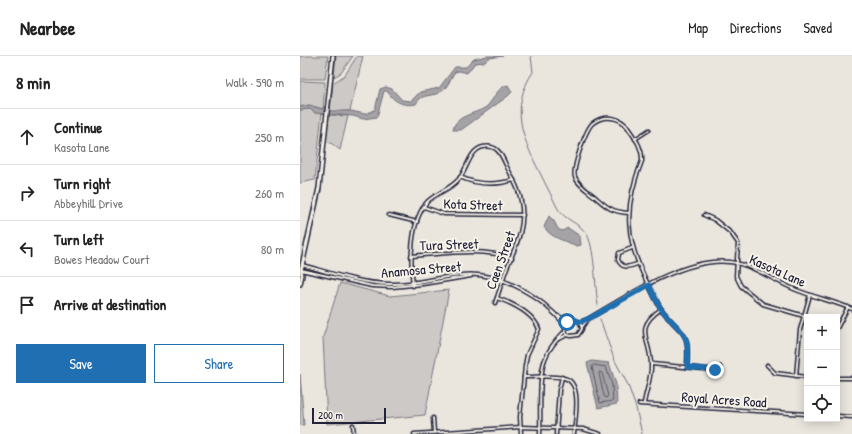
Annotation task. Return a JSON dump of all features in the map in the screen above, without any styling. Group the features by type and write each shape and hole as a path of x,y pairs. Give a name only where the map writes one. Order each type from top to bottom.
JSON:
{"main road":[{"path":"300,284 302,265 319,188 333,56"}],"street":[{"path":"629,213 614,212 580,185 575,178 574,172 588,128 593,122 609,118 620,120 635,139 643,154 632,190 629,213 632,248 638,264 661,309 679,327 685,337 688,350 687,367"},
{"path":"635,139 649,130"},
{"name":"Caen Street","path":"413,284 411,256 417,222 424,207 429,201 460,178 475,151 489,146 498,149 502,154 521,200 523,215 519,242 495,302"},
{"path":"460,178 475,183 499,183 514,180"},
{"name":"Kota Street","path":"424,207 444,214 523,215"},
{"path":"389,215 417,222"},
{"path":"704,215 715,220 735,237 738,243 736,276 738,281 758,301 804,316 800,330 796,376"},
{"path":"632,248 619,253 618,260 622,266 626,267 638,264"},
{"name":"Tura Street","path":"411,256 454,252 475,252 496,254 512,258"},
{"name":"Kasota Lane","path":"580,322 677,270 701,262 722,261 748,266 794,289 852,308"},
{"name":"Anamosa Street","path":"302,265 366,282 413,284"},
{"name":"Anamosa Street","path":"301,271 372,286 413,284 463,274 503,280 527,293 558,316 568,320"},
{"path":"805,314 810,294"},
{"path":"497,298 514,305 532,318 539,329 527,355 520,427 521,434"},
{"path":"840,322 848,307"},
{"path":"644,404 652,364 646,326 651,316 661,309"},
{"name":"Anamosa Street","path":"558,316 565,325"},
{"path":"567,335 565,325 568,320 573,319 580,322 582,326"},
{"name":"Kasota Lane","path":"558,339 567,335 578,335 582,326 588,319"},
{"path":"540,434 542,378 545,359 565,331"},
{"path":"652,364 715,370 720,367"},
{"path":"767,365 775,373 804,377"},
{"path":"524,377 562,377 570,380 576,390 574,434"},
{"path":"556,434 559,390 562,377"},
{"path":"840,378 852,378 852,382"},
{"name":"Royal Acres Road","path":"639,404 804,414"},
{"path":"840,416 852,417"},
{"path":"433,418 434,433"},
{"path":"353,426 354,434"},
{"path":"414,434 540,427 590,430 600,434"}],"shaded area":[{"path":"300,56 328,56 325,79 300,79"},
{"path":"336,56 353,56 341,73 334,77"},
{"path":"357,56 363,56 350,111 330,112 333,83 345,75"},
{"path":"300,81 325,82 323,109 309,105 300,107"},
{"path":"310,109 316,113 322,112 315,180 300,183 300,110"},
{"path":"329,115 348,116 340,150 331,143 326,142"},
{"path":"340,283 390,296 449,290 425,415 327,424 323,337"},
{"path":"300,374 304,425 300,425"}],"water":[{"path":"487,56 503,56 489,58 485,62 475,63 467,73 459,71 455,72 442,91 424,96 418,100 416,104 403,104 392,98 387,91 384,91 377,117 363,119 353,116 315,113 310,109 300,110 300,107 309,105 322,109 325,106 323,110 326,111 351,111 365,114 375,110 380,89 386,87 392,89 402,100 411,101 420,92 439,88 455,67 466,67 474,59"},
{"path":"508,85 512,92 508,96 461,130 453,130 458,121 486,107 501,88"},
{"path":"549,216 554,221 558,229 562,231 568,228 580,236 581,245 577,246 559,239 547,231 544,227"},
{"path":"592,361 609,363 616,384 617,404 598,408 587,363"}],"waterway":[{"path":"531,56 533,72 526,85 520,111 524,136 528,148 558,209 564,216 580,227 589,239 593,257 598,305"},
{"path":"600,319 614,359 628,385 636,408 642,434"}],"route":[{"path":"567,322 568,320 573,319 580,322 588,319 649,285 661,309 683,332 688,343 687,367 715,370"}]}
